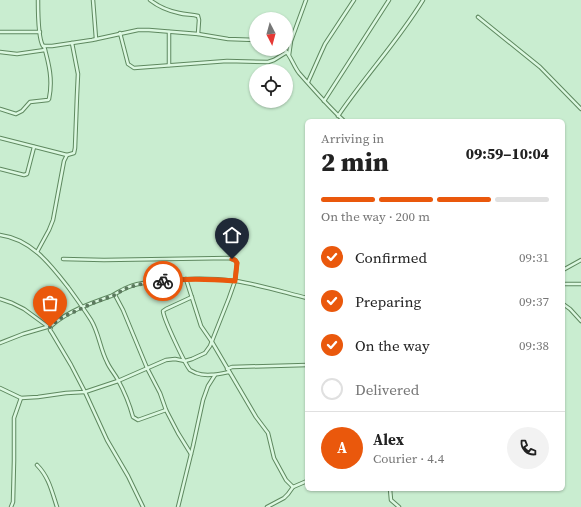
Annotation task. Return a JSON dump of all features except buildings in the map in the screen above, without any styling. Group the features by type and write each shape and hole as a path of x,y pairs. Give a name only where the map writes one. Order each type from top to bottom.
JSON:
{"street":[{"path":"0,109 16,114 22,111 30,102 49,99 51,82 45,48 42,44 40,32 38,0"},
{"path":"93,0 96,39"},
{"path":"150,0 157,6 166,9 198,16 198,34"},
{"path":"293,36 306,0"},
{"path":"308,82 322,50 354,0"},
{"path":"324,101 389,0"},
{"path":"338,116 403,30 423,0"},
{"path":"478,17 540,67 581,109"},
{"path":"0,52 17,54 138,30 198,34 228,39 249,40"},
{"path":"0,32 40,32"},
{"path":"169,65 170,32"},
{"path":"120,33 128,64 134,68 227,61 268,62 283,56"},
{"path":"0,138 67,155 74,153 76,146 78,74 72,43"},
{"path":"289,56 293,65 342,119"},
{"path":"0,169 24,175 27,174 34,147"},
{"path":"37,252 53,220 64,161 67,155"},
{"path":"0,235 15,239 31,247 37,252 53,269 91,320 104,356 130,406 133,417 138,420 166,410"},
{"path":"0,388 21,398 85,392 118,381 171,359 175,358 185,361 198,357 205,353 212,342 235,281 237,263 235,260 229,258 104,260 63,259"},
{"path":"565,269 581,260"},
{"path":"186,279 201,326 256,417 268,433 274,458 286,480 293,488"},
{"path":"0,343 23,334 49,328 57,321 82,308 115,295 124,289 155,281 186,279 235,281 305,297"},
{"path":"565,284 581,284"},
{"path":"115,295 123,310 147,368 160,393 166,410 191,454"},
{"path":"192,297 163,311 167,324 190,370 207,375 228,371 232,367 305,365"},
{"path":"0,299 12,302 24,309 49,328 71,365 107,440 128,476 143,507"},
{"path":"565,305 581,321"},
{"path":"178,507 203,400 208,386 215,374"},
{"path":"11,507 13,502 14,418 21,398"},
{"path":"37,465 47,478 57,507"},
{"path":"267,507 284,498 293,488 305,482"},
{"path":"390,491 391,500 399,507"}],"way so far":[{"path":"50,327 61,318 93,303 115,295 124,289 155,281 163,281"}],"route":[{"path":"163,281 186,279 235,281 237,263 232,259"}]}
